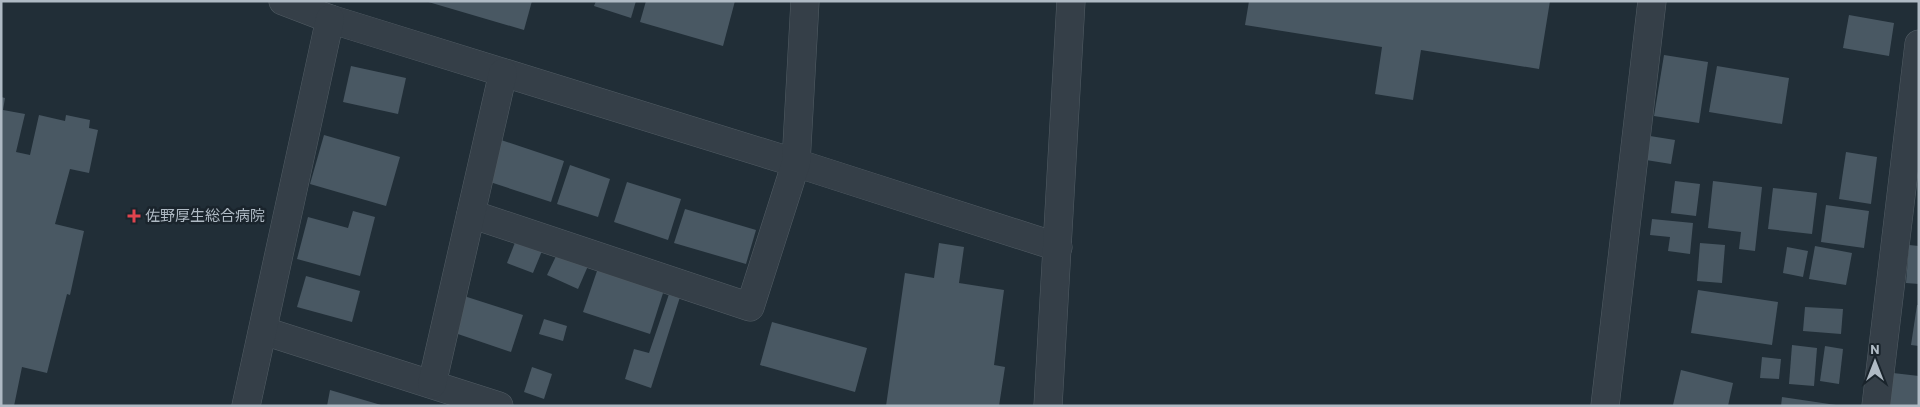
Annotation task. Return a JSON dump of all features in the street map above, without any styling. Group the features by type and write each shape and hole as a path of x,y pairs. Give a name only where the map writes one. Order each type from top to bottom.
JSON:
{"street":[{"path":"283,1 330,20 796,163 1058,247"},
{"path":"471,214 750,307 796,163 805,1"},
{"path":"1048,406 1071,1"},
{"path":"1605,406 1652,1"},
{"path":"246,406 264,331 330,20"},
{"path":"1876,406 1914,130 1919,44"},
{"path":"432,384 503,73"},
{"path":"264,331 499,406"}],"building":[{"path":"425,1 532,1 524,30"},
{"path":"596,1 636,1 631,18 594,6"},
{"path":"646,1 735,1 723,46 640,22"},
{"path":"1249,1 1550,1 1539,69 1421,50 1413,100 1375,94 1382,47 1245,25"},
{"path":"1849,15 1894,23 1889,56 1843,48"},
{"path":"1664,55 1708,62 1699,123 1654,116"},
{"path":"351,66 406,78 398,114 343,102"},
{"path":"1717,66 1789,78 1782,124 1709,112"},
{"path":"1,97 5,98 3,110 25,114 16,152 30,155 39,115 65,121 66,115 90,120 89,128 98,130 89,173 70,169 55,224 84,231 70,295 67,294 47,373 22,367 14,406 1,406"},
{"path":"324,135 400,157 386,206 310,184"},
{"path":"1650,136 1675,140 1671,164 1646,160"},
{"path":"501,140 564,161 551,202 487,181"},
{"path":"1846,152 1877,157 1871,204 1839,199"},
{"path":"570,165 610,179 598,217 557,204"},
{"path":"1675,181 1700,184 1696,216 1671,213"},
{"path":"1713,181 1762,187 1755,251 1739,249 1741,232 1708,228"},
{"path":"627,182 681,199 668,240 614,222"},
{"path":"1773,188 1817,193 1812,234 1768,229"},
{"path":"1826,205 1869,211 1864,248 1821,242"},
{"path":"685,209 756,230 746,264 674,243"},
{"path":"353,211 375,217 360,276 297,259 308,217 348,228"},
{"path":"1652,219 1693,223 1690,254 1668,251 1670,237 1650,235"},
{"path":"516,240 542,251 533,273 507,263"},
{"path":"939,243 964,247 959,283 1004,290 994,365 1005,367 999,406 886,406 905,273 934,278"},
{"path":"1700,243 1725,245 1722,283 1697,281"},
{"path":"1909,245 1919,246 1919,284 1906,283"},
{"path":"1815,246 1852,253 1846,285 1809,279"},
{"path":"1787,247 1808,251 1803,277 1783,273"},
{"path":"558,252 588,266 578,289 547,275"},
{"path":"598,268 664,290 650,334 583,312"},
{"path":"306,276 360,291 352,322 297,307"},
{"path":"1698,290 1778,302 1772,345 1691,333"},
{"path":"669,294 680,297 651,388 625,379 634,349 649,353"},
{"path":"464,296 523,315 511,352 452,332"},
{"path":"1917,305 1919,305 1919,346 1911,345"},
{"path":"1805,307 1843,309 1841,334 1803,331"},
{"path":"544,319 567,326 563,341 539,334"},
{"path":"772,322 867,348 855,392 760,365"},
{"path":"1792,345 1817,348 1814,386 1789,384"},
{"path":"1825,346 1843,349 1839,384 1820,381"},
{"path":"1762,357 1781,359 1779,379 1760,378"},
{"path":"532,367 552,374 544,399 524,392"},
{"path":"1681,370 1733,383 1728,406 1673,405"},
{"path":"1893,373 1919,376 1918,406 1889,406"},
{"path":"330,390 381,405 381,406 327,406"},
{"path":"1782,397 1836,405 1836,406 1781,406"}],"place":[{"name":"佐野厚生総合病院","path":"134,216"}]}
